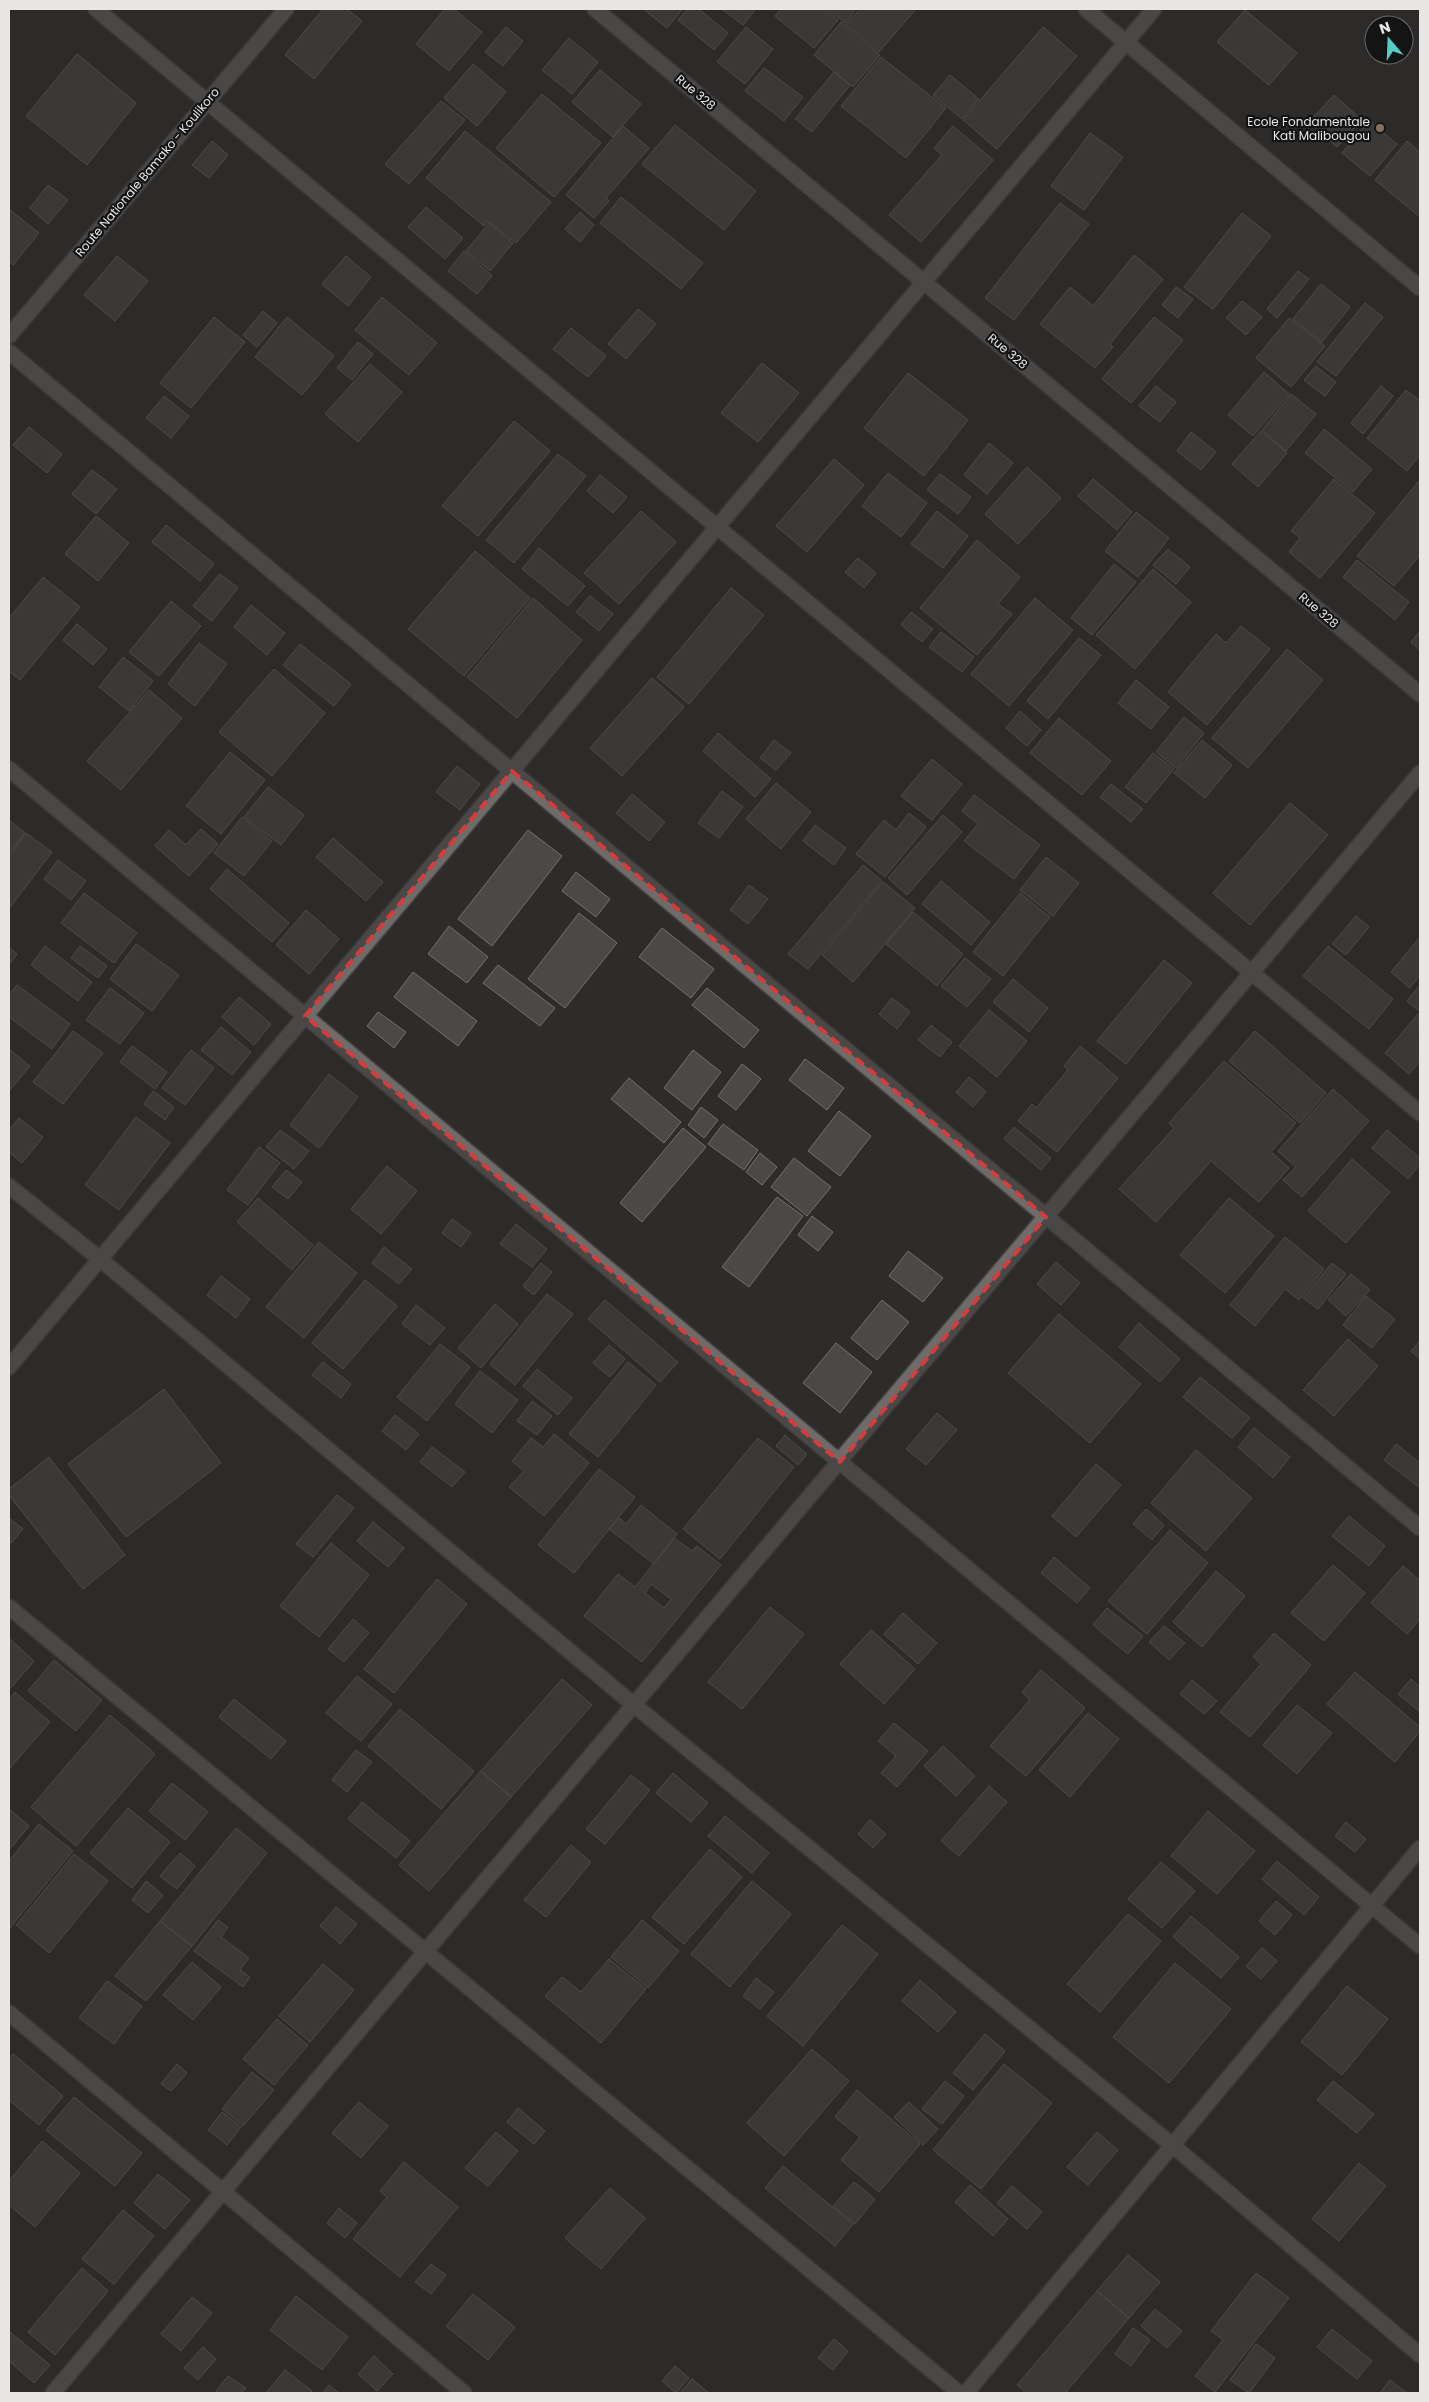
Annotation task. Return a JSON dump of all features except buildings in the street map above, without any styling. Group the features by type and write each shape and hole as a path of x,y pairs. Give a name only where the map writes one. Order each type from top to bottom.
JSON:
{"street":[{"path":"96,9 1420,1113"},
{"name":"Route Nationale Bamako - Koulikoro","path":"9,336 286,9"},
{"name":"Rue 328","path":"595,9 1420,694"},
{"path":"1086,9 1420,288"},
{"path":"9,1367 1154,9"},
{"path":"9,352 1420,1528"},
{"path":"9,769 1420,1946"},
{"path":"53,2393 1420,773"},
{"path":"9,1186 100,1259 634,1704 1172,2145 1420,2355"},
{"path":"9,1607 959,2393"},
{"path":"966,2393 1420,1848"},
{"path":"9,2013 464,2393"}],"highlighted area":[{"path":"512,771 1046,1217 840,1462 305,1016"}],"place":[{"name":"Ecole Fondamentale Kati Malibougou","path":"1380,128"}]}
